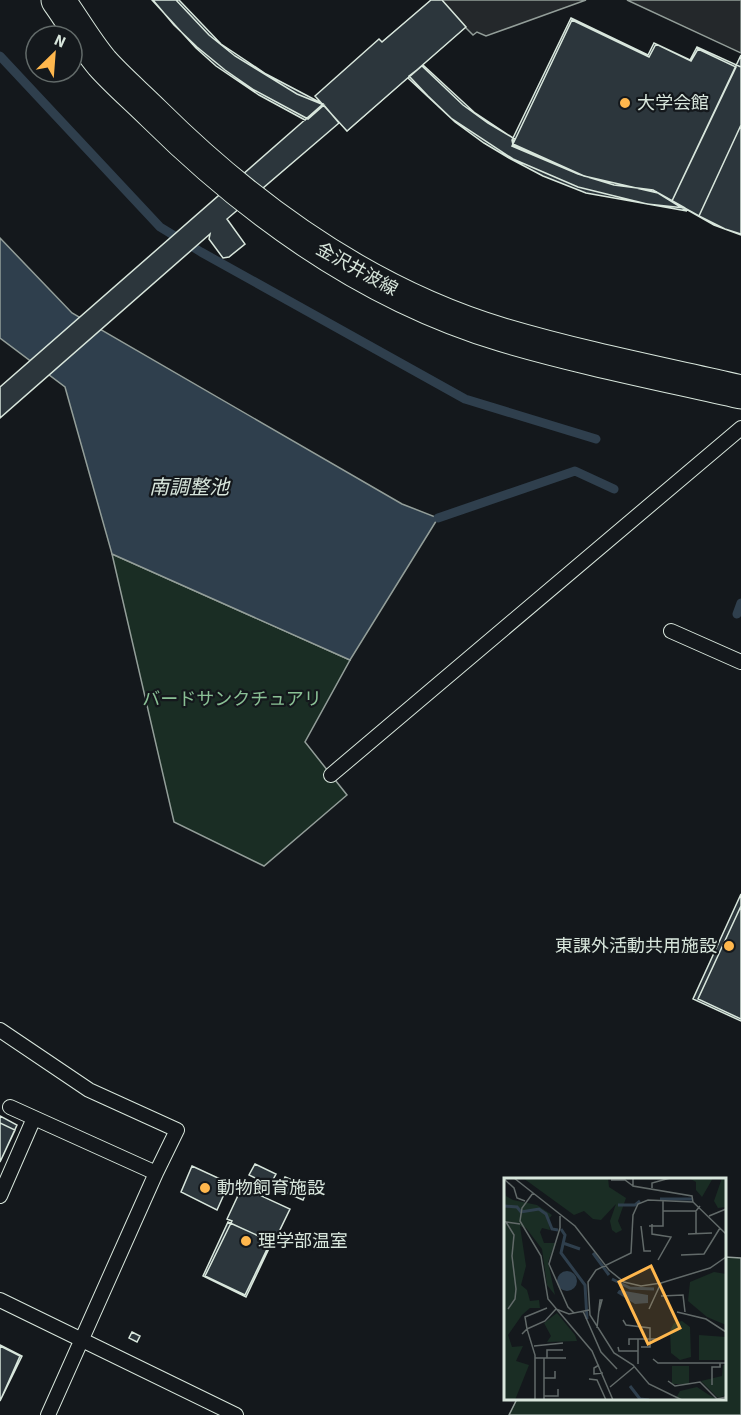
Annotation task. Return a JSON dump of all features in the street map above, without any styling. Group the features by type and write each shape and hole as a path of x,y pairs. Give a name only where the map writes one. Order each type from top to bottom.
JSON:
{"main road":[{"name":"金沢井波線","path":"58,0 102,63 184,144 270,215 322,251 379,285 440,312 502,335 741,392"}],"lane":[{"path":"331,775 741,428"},
{"path":"671,631 741,662"},
{"path":"0,1030 89,1090 177,1130 48,1415"},
{"path":"10,1107 156,1173"},
{"path":"0,1196 34,1118"},
{"path":"0,1300 236,1415"}],"green space":[{"name":"バードサンクチュアリ","path":"112,554 350,660 305,742 347,795 264,866 174,822"},
{"path":"726,1257 741,1258 741,1415 509,1415 516,1400 726,1400"}],"shaded area":[{"path":"432,0 586,0 486,36 477,32 473,35 465,27 347,131 318,96"},
{"path":"627,0 741,0 741,53"}],"water":[{"name":"南調整池","path":"0,238 72,313 402,504 438,518 350,660 112,554 65,387 0,338"}],"building":[{"path":"152,0 179,0 221,44 266,74 323,104 305,120 259,95 216,66 196,48"},
{"path":"153,0 176,0 209,35 235,56 297,94 324,105 308,119 254,90 197,47"},
{"path":"431,0 442,0 466,27 347,131 315,96 379,39 382,42"},
{"name":"大学会館","path":"571,18 648,55 654,43 690,60 697,47 741,67 741,235 714,225 658,193 584,176 513,145 512,140"},
{"name":"大学会館","path":"572,20 649,57 656,44 691,61 698,49 736,67 672,201 653,190 614,185 578,174 512,146"},
{"path":"741,55 741,125 699,216 672,201"},
{"path":"423,65 475,113 513,138 513,144 584,176 658,193 687,211 586,193 543,176 509,158 455,122 408,78"},
{"path":"422,66 463,105 515,139 512,146 578,174 614,185 653,190 685,208 647,204 578,187 513,159 452,119 428,96 409,76"},
{"path":"323,104 339,123 227,219 245,244 229,257 223,258 209,239 210,234 0,418 0,387"},
{"path":"741,125 741,234 699,216"},
{"name":"東課外活動共用施設","path":"741,894 741,1021 693,999"},
{"name":"東課外活動共用施設","path":"741,906 741,1019 698,999"},
{"path":"0,1116 17,1125 0,1162"},
{"path":"0,1123 15,1130 0,1162"},
{"path":"255,1164 276,1174 270,1185 249,1175"},
{"name":"動物飼育施設","path":"192,1166 229,1183 217,1210 181,1192"},
{"path":"285,1177 309,1187 303,1200 280,1190"},
{"name":"理学部温室","path":"242,1187 290,1209 274,1242 271,1241 245,1295 205,1276 232,1221 227,1219"},
{"path":"228,1222 272,1242 246,1297 203,1276"},
{"path":"132,1332 140,1336 137,1342 129,1338"},
{"path":"0,1345 22,1356 0,1401"},
{"path":"0,1346 20,1356 0,1401"}],"waterway":[{"path":"0,56 160,227 465,399 596,439"},
{"path":"438,518 575,471 614,489"},
{"path":"737,614 741,603"}],"place":[{"name":"大学会館","path":"625,103"},
{"name":"東課外活動共用施設","path":"729,946"},
{"name":"動物飼育施設","path":"205,1188"},
{"name":"理学部温室","path":"246,1241"}]}
